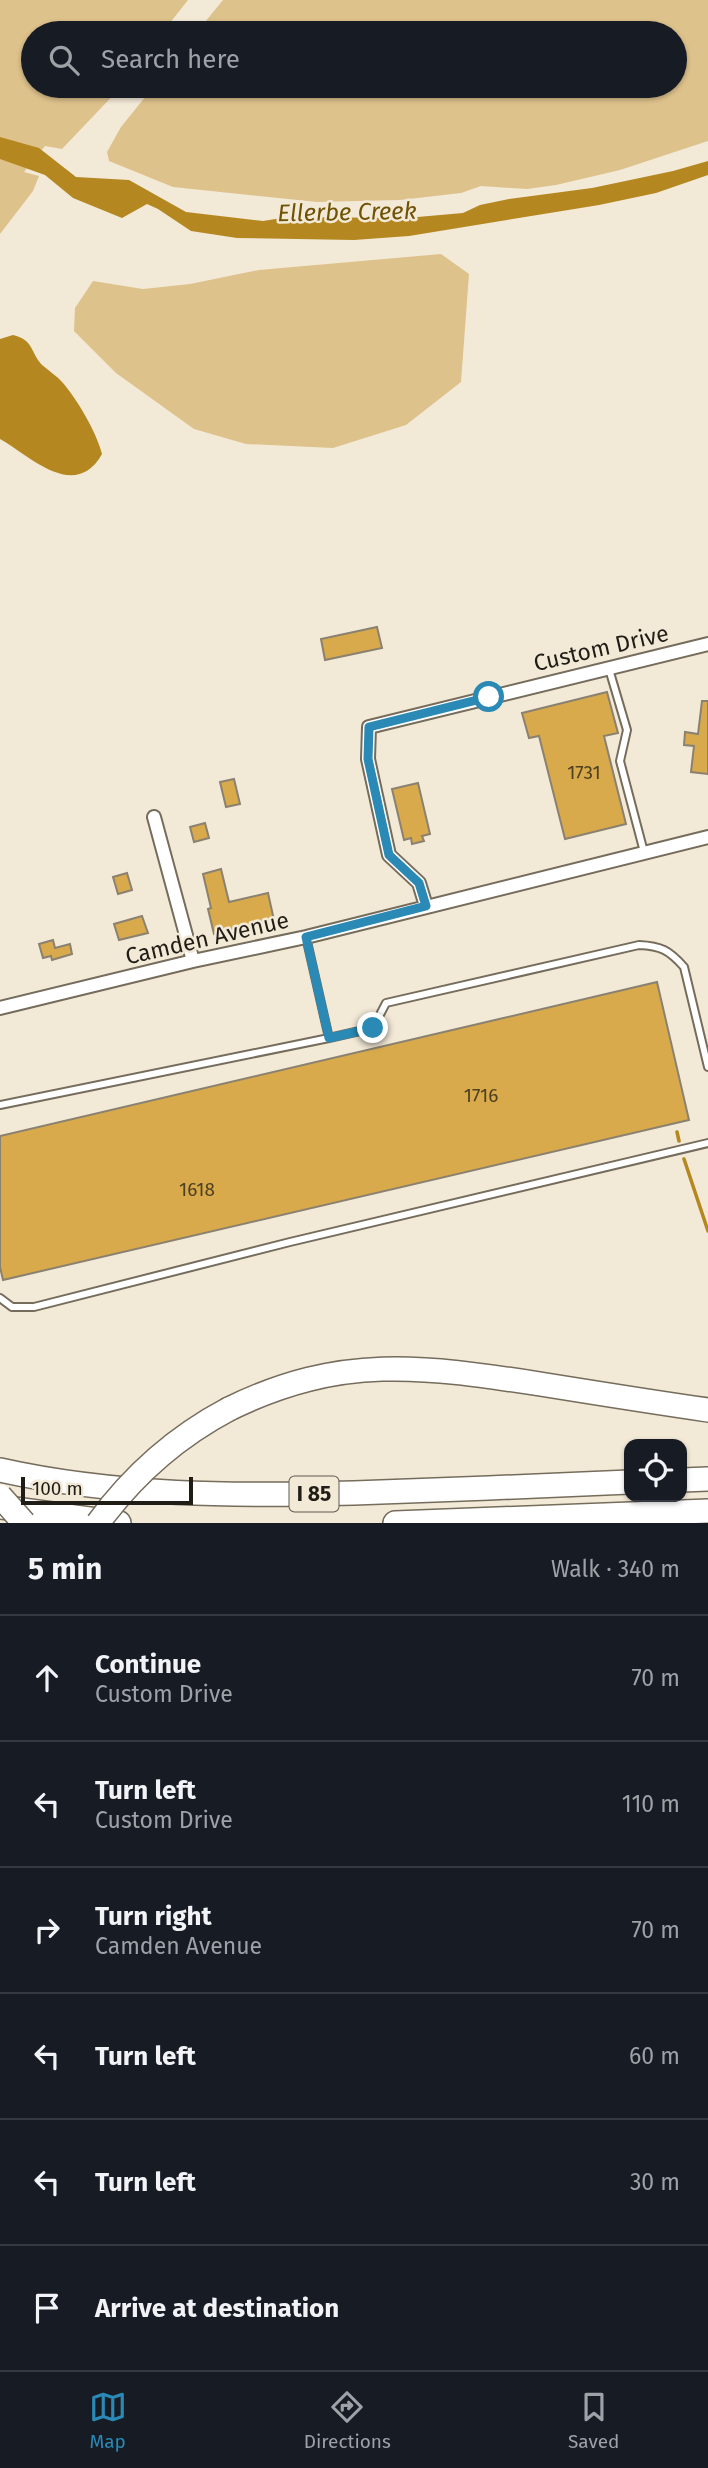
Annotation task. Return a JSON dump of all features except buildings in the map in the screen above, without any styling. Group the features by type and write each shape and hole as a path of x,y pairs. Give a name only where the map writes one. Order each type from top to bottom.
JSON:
{"highway":[{"path":"98,1523 120,1494 151,1463 191,1432 229,1409 280,1387 320,1376 360,1369 401,1367 462,1372 708,1410"},
{"name":"I 85","path":"0,1470 129,1489 212,1494 379,1492 624,1482"},
{"path":"687,1480 708,1479"},
{"path":"0,1496 24,1523"},
{"path":"0,1507 119,1523"},
{"path":"395,1523 708,1511"},
{"path":"660,1523 708,1511"}],"street":[{"name":"Custom Drive","path":"426,906 419,883 389,855 368,759 369,727 708,644"},
{"path":"154,817 193,961"},
{"name":"Camden Avenue","path":"0,1008 193,961 306,937 708,837"}],"lane":[{"path":"608,667 627,730 620,761 644,852"},
{"path":"306,937 329,1038"},
{"path":"0,1105 373,1028 386,1003 639,944 656,946 673,954 684,967 708,1067"},
{"path":"0,1298 12,1307 34,1307 290,1242 708,1143"}],"shaded area":[{"path":"0,0 188,0 171,21 21,21 21,98 111,98 62,149 45,146 24,172 39,176 33,191 0,234"},
{"path":"223,0 708,0 708,141 620,170 556,185 527,189 481,186 461,193 400,200 317,202 173,187 109,161 107,152 121,127 144,98 687,98 687,21 206,21"},
{"path":"0,137 39,148 76,177 129,180 186,212 263,221 288,217 406,218 463,213 480,205 592,188 708,161 708,175 656,193 599,205 409,236 354,240 237,238 191,231 147,204 122,218 73,198 45,175 0,159"},
{"path":"441,254 469,274 461,382 406,425 333,448 246,444 194,429 116,373 74,331 75,308 93,281 143,289 190,284 259,270"},
{"path":"13,335 28,343 42,365 63,383 80,407 102,454 91,468 79,474 66,475 52,471 0,439 0,339"}],"waterway":[{"path":"677,1132 679,1141"},
{"path":"684,1159 708,1231"}],"route":[{"path":"373,1028 329,1038 306,937 426,906 419,883 389,855 368,759 369,727 489,697"}],"water label":[{"name":"Ellerbe Creek","path":"347,212"}]}
